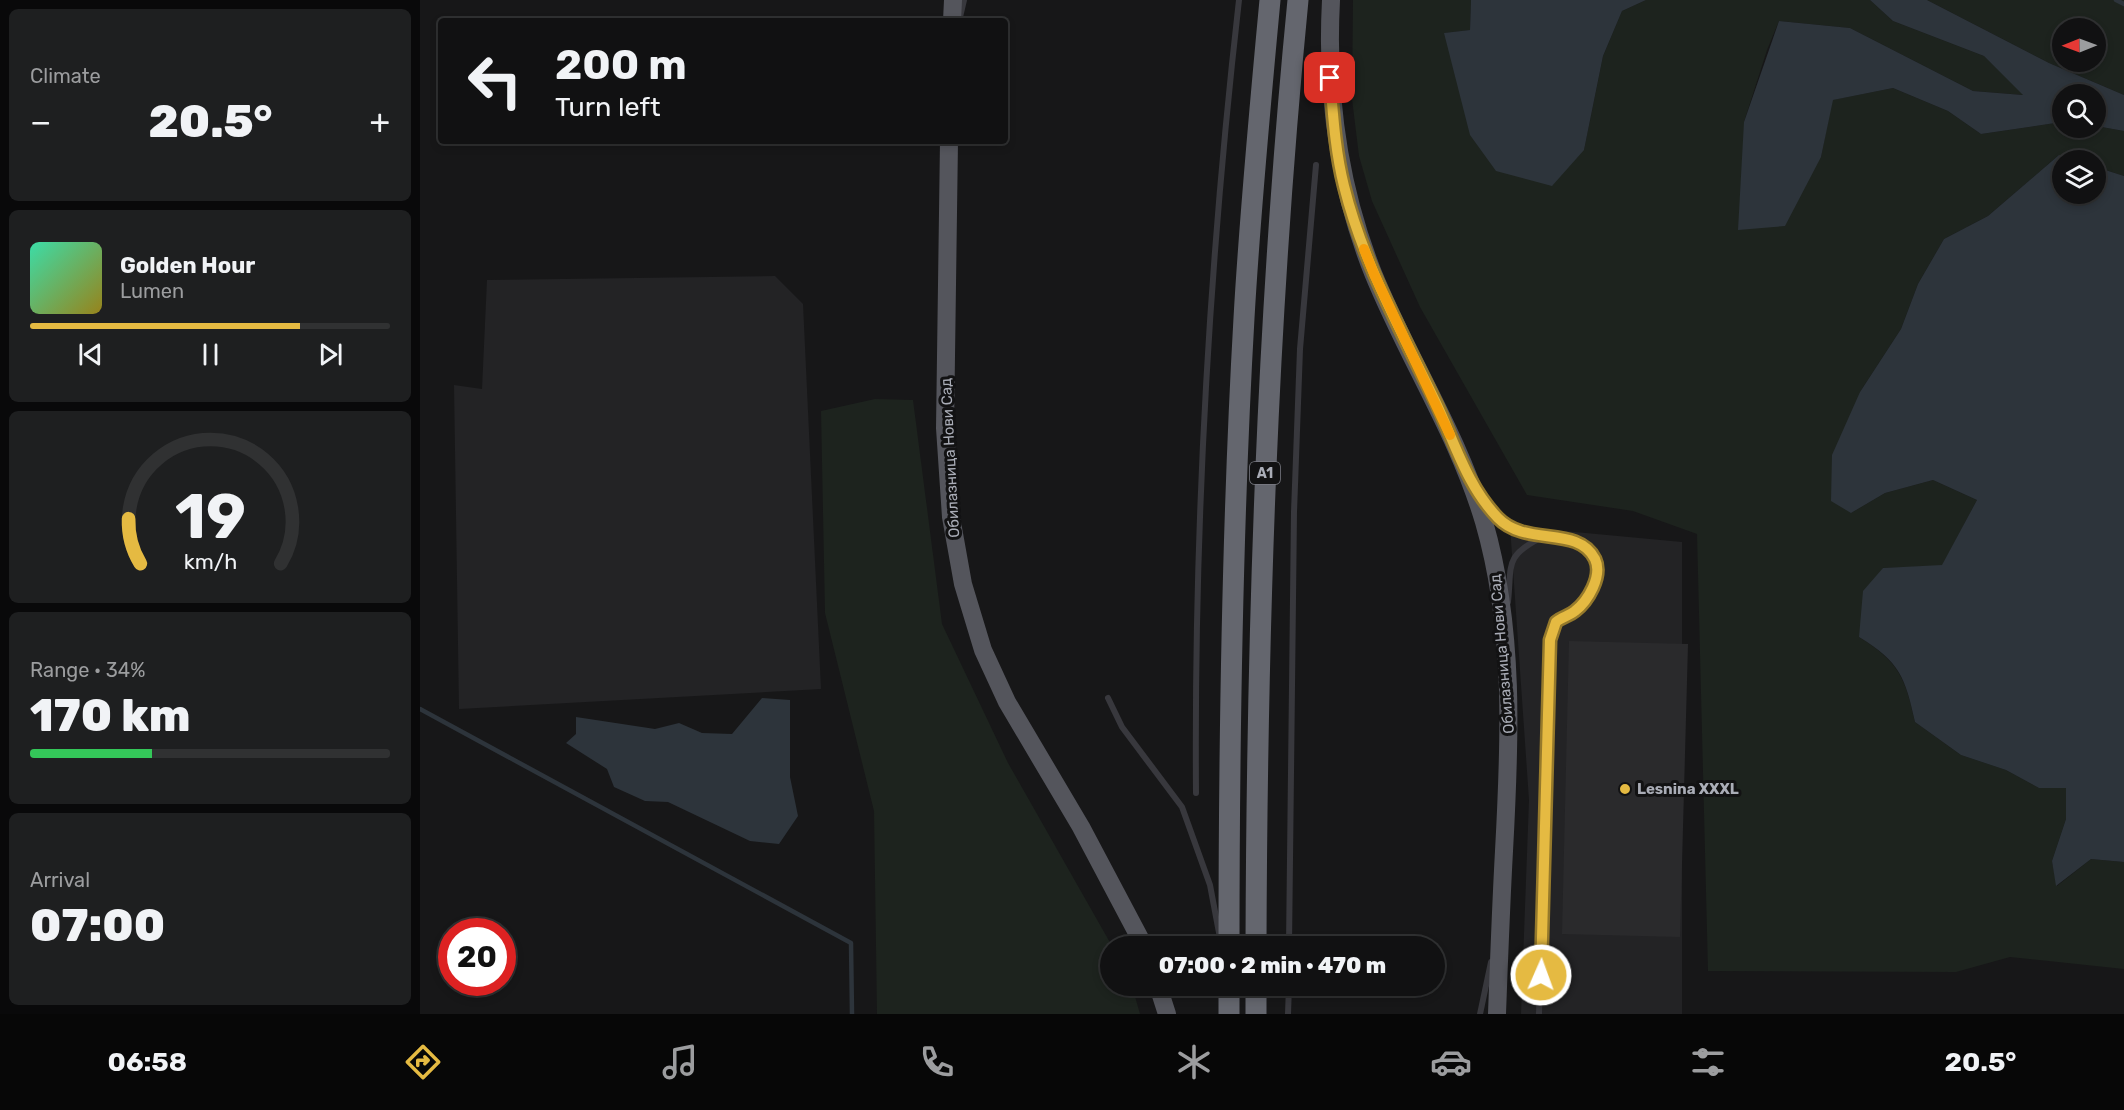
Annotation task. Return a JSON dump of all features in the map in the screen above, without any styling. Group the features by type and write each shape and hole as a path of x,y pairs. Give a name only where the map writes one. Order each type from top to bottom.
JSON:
{"highway":[{"name":"A1","path":"1229,936 1229,743 1239,427 1255,160 1270,0"},
{"name":"A1","path":"1256,936 1257,746 1267,415 1282,169 1298,0"},
{"path":"1229,996 1229,1014"},
{"path":"1256,996 1256,1014"}],"main road":[{"path":"952,18 953,0"},
{"name":"Обилазница Нови Сад","path":"1331,0 1330,78 1335,139 1344,186 1374,274 1472,486 1493,559 1502,621 1509,746 1497,1014"},
{"name":"Обилазница Нови Сад","path":"949,144 945,428 951,518 963,584 983,650 1007,702 1081,827 1139,936"},
{"path":"1161,996 1167,1014"}],"lane":[{"path":"961,18 964,0"},
{"path":"1196,793 1199,584 1210,330 1220,161 1239,0"},
{"path":"1289,936 1294,512 1300,349 1316,165"},
{"path":"1472,486 1505,524 1541,537 1561,537 1580,543 1593,556 1597,572 1585,601 1572,613 1556,622 1550,640 1539,1014"},
{"path":"1502,621 1507,610 1511,560 1523,547 1541,537"},
{"path":"1108,698 1122,727 1182,807 1210,885 1219,936"},
{"path":"1480,1014 1487,988 1503,865"},
{"path":"1288,996 1288,1014"}],"shaded area":[{"path":"1353,0 1471,0 1470,30 1445,33 1584,150 1603,56 1622,11 1646,0 1870,0 1893,21 1984,56 2024,95 1973,91 1850,28 1779,21 1767,50 1744,122 1821,157 1832,100 1893,88 1948,111 1981,134 2052,123 2052,138 2106,138 2106,128 2124,131 2124,176 2106,170 2106,150 2052,150 2052,161 1988,216 1944,239 1918,284 1901,329 1860,392 1851,513 1885,493 1933,480 1977,500 1942,566 1883,568 1859,637 1883,654 1898,672 1908,693 1915,722 1961,755 2006,770 2039,788 2066,787 2066,819 2052,861 2057,886 2091,859 2124,862 2124,969 2010,957 1956,972 1708,971 1697,534 1633,511 1527,495 1420,307 1372,201 1359,156 1352,99"},
{"path":"1471,0 1646,0 1622,11 1603,56 1584,150 1552,186 1496,171 1470,135 1444,33 1470,30"},
{"path":"1870,0 1927,0 2052,64 2052,72 2070,72 2098,84 2052,84 2052,123 1981,134 1948,111 1893,88 1833,100 1821,157 1785,226 1738,230 1744,122 1779,21 1850,28 1973,91 2023,95 1984,56 1893,21"},
{"path":"1927,0 2124,0 2124,95 2106,87 2106,84 2098,84 2070,72 2106,72 2106,18 2052,18 2052,64"},
{"path":"2106,87 2124,95 2124,131 2106,128"},
{"path":"2052,161 2052,204 2106,204 2106,170 2124,176 2124,862 2091,859 2056,886 2052,861 2066,819 2066,788 2039,788 2006,770 1961,755 1915,722 1908,693 1899,672 1884,654 1859,637 1863,591 1883,568 1942,565 1977,500 1933,480 1885,493 1851,513 1831,501 1832,455 1860,392 1901,329 1918,284 1944,239 1988,216"},
{"path":"775,276 803,304 821,689 459,709 454,385 482,389 487,280"},
{"path":"875,399 913,400 942,624 1008,763 1106,936 1100,936 1100,996 1135,996 1140,1014 877,1014 874,811 825,613 821,411"},
{"path":"1510,526 1682,542 1682,1014 1521,1014 1529,800"},
{"path":"762,698 790,700 790,777 798,816 779,844 750,841 668,802 645,801 614,787 607,769 566,743 576,734 576,717 655,729 679,723 702,733 732,734"}],"building":[{"name":"Lesnina XXXL","path":"1569,641 1688,644 1680,937 1562,934"}],"waterway":[{"path":"2116,0 2124,4"},
{"path":"420,709 851,943 852,1014"}],"slow traffic":[{"path":"1364,249 1398,328 1450,435"}],"place":[{"name":"Lesnina XXXL","path":"1625,789"}],"route":[{"path":"1330,78 1335,139 1344,186 1357,229 1398,328 1436,404 1472,486 1498,518 1513,529 1541,537 1571,539 1588,550 1596,563 1595,581 1585,601 1572,613 1556,622 1550,640 1541,975"}]}
